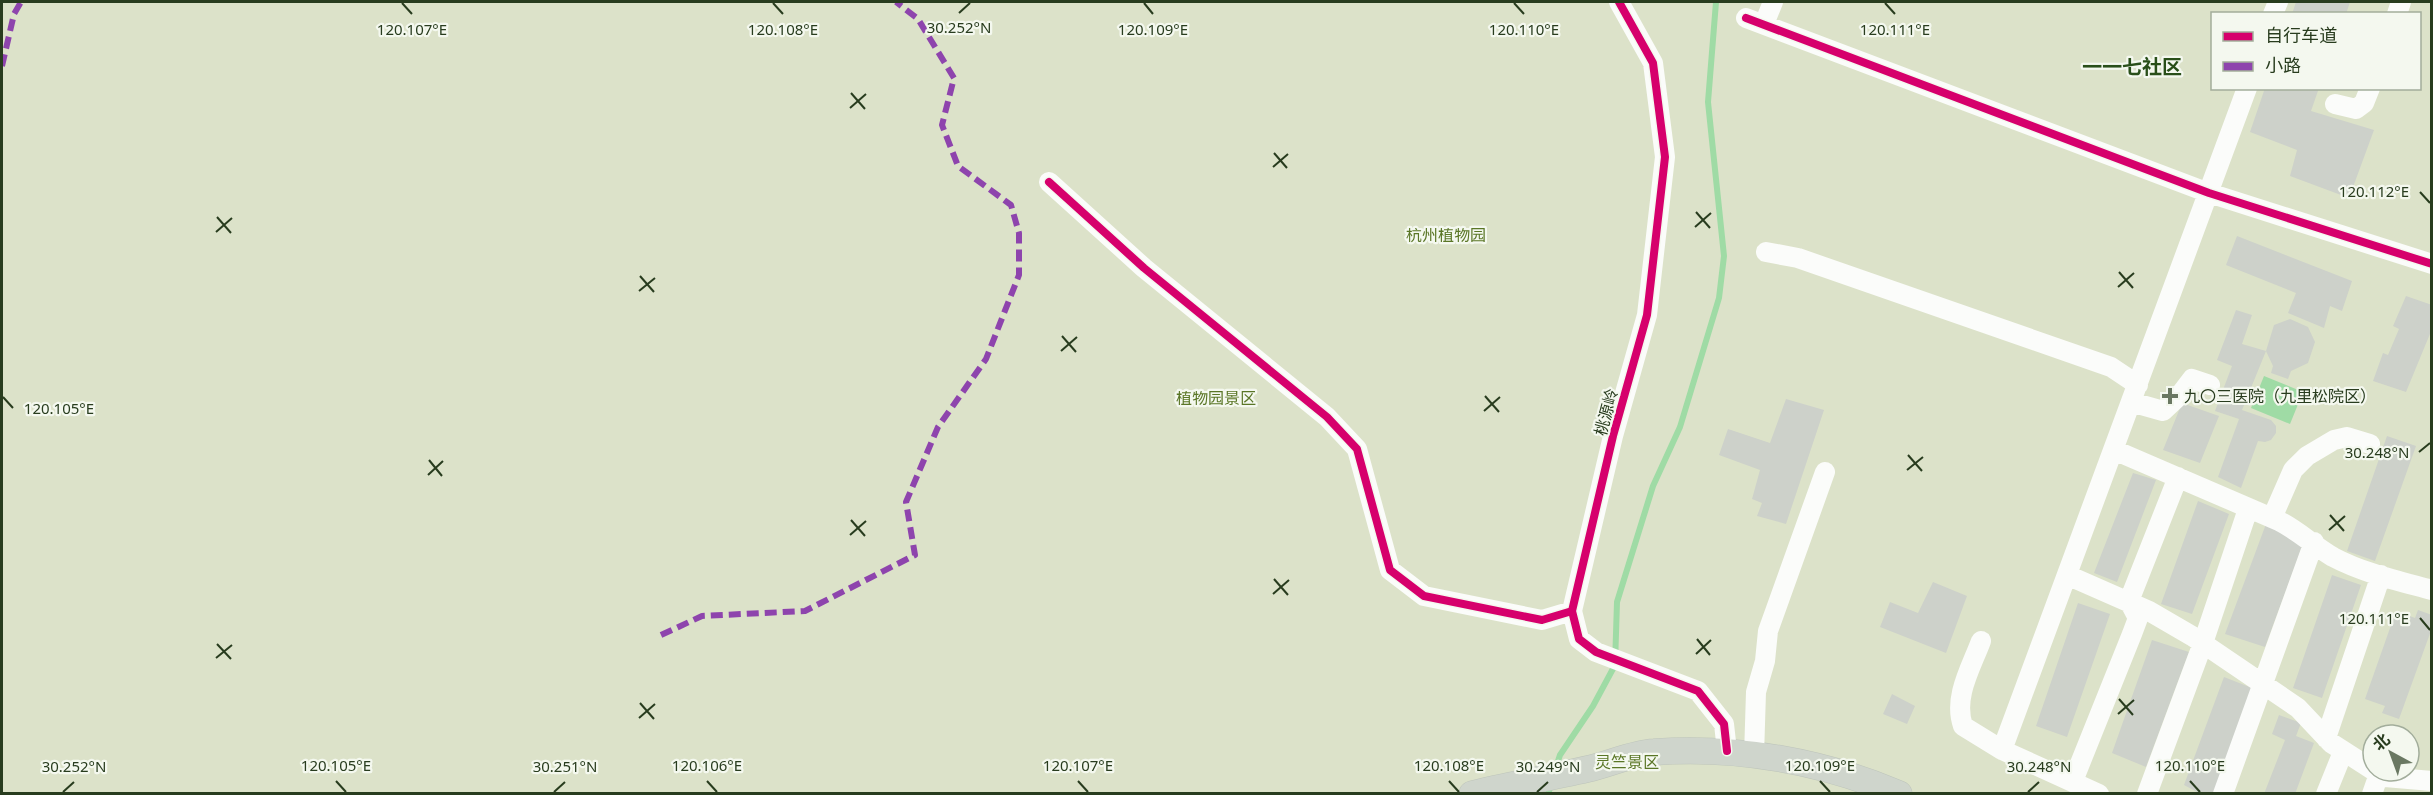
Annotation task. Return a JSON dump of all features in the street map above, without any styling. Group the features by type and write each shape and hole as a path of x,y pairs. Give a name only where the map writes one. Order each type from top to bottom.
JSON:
{"main road":[{"path":"1472,794 1652,752 1727,751 1808,765 1850,776 1899,794"}],"street":[{"name":"桃源岭","path":"1619,2 1653,63 1665,157 1647,315 1613,436 1572,611 1579,639 1596,652 1698,691 1724,724 1727,751"},
{"path":"1773,2 1755,21 2209,193 2432,264"},
{"path":"2002,750 2246,90"},
{"path":"2335,104 2356,109 2364,103 2369,90"},
{"path":"1049,182 1144,268 1327,417 1357,449 1390,570 1424,596 1542,620 1572,611"},
{"path":"1766,252 1798,258 2111,367 2135,394 2163,411 2192,379 2210,385"},
{"path":"2272,518 2293,470 2307,456 2327,444 2347,437 2370,444"},
{"path":"2114,450 2272,518 2296,530 2333,557 2381,575 2432,590"},
{"path":"1754,756 1756,692 1765,661 1768,631 1825,472"},
{"path":"2073,782 2138,618 2129,601 2178,477"},
{"path":"2146,794 2203,644 2248,509"},
{"path":"2223,794 2314,542"},
{"path":"2067,574 2129,601 2203,644 2298,708 2326,738 2361,763"},
{"path":"2326,738 2381,575"},
{"path":"1981,641 1960,695 1959,716 1963,726 2002,750 2099,794"},
{"path":"2326,794 2343,752"}],"green space":[{"name":"植物园景区","path":"2,2 2431,2 2431,793 2,794"}],"shaded area":[{"path":"2264,376 2303,392 2290,424 2251,408"}],"building":[{"path":"2296,2 2350,2 2347,12 2293,12"},
{"path":"2264,90 2318,90 2311,111 2374,130 2349,198 2290,176 2297,150 2250,132"},
{"path":"2237,236 2352,281 2342,311 2330,306 2324,328 2288,313 2296,293 2226,265"},
{"path":"2406,296 2432,305 2432,329 2406,392 2373,381 2383,353 2388,355 2399,329 2393,326"},
{"path":"2236,310 2252,315 2242,344 2266,351 2242,410 2271,420 2276,426 2276,433 2271,440 2258,441 2241,488 2218,477 2239,419 2215,411 2232,366 2217,360"},
{"path":"2290,319 2308,327 2315,342 2308,363 2291,371 2288,379 2271,373 2273,366 2266,351 2274,325"},
{"path":"1786,399 1824,410 1786,524 1757,516 1762,503 1752,499 1760,470 1719,455 1728,429 1770,443"},
{"path":"2182,403 2219,416 2200,463 2163,450"},
{"path":"2387,436 2416,446 2375,561 2347,551"},
{"path":"2133,473 2156,480 2117,582 2094,573"},
{"path":"2198,501 2229,514 2192,614 2161,604"},
{"path":"2266,524 2305,539 2265,647 2225,634"},
{"path":"2332,575 2361,585 2322,698 2293,688"},
{"path":"1933,582 1967,596 1946,653 1880,627 1890,602 1918,613"},
{"path":"2078,603 2110,614 2067,737 2036,726"},
{"path":"2418,610 2432,615 2432,628 2399,719 2382,713 2385,706 2365,699 2396,611 2415,618"},
{"path":"2152,640 2189,652 2146,767 2112,753"},
{"path":"2224,677 2252,688 2214,794 2201,794 2184,785"},
{"path":"1892,694 1915,706 1907,724 1883,714"},
{"path":"2279,715 2301,723 2296,736 2314,743 2295,794 2264,794 2285,740 2272,734"}],"waterway":[{"path":"1555,770 1560,755 1593,706 1615,665 1617,602 1653,486 1680,427 1719,298 1724,256 1708,102 1716,2"},
{"path":"1548,794 1552,782"}],"marked path":[{"path":"2,66 14,14 21,2"},
{"path":"661,635 702,616 805,611 915,555 906,502 938,427 986,359 1019,275 1019,233 1011,205 958,166 942,125 954,78 918,19 896,2"}],"cycle path":[{"path":"1619,2 1653,63 1665,157 1647,315 1613,436 1572,611 1579,639 1596,652 1698,691 1724,724 1727,751"},
{"path":"1746,18 2209,193 2432,264"},
{"path":"1049,182 1144,268 1327,417 1357,449 1390,570 1424,596 1542,620 1572,611"}],"place":[{"name":"九〇三医院（九里松院区）","path":"2170,396"}],"district":[{"name":"一一七社区","path":"2132,66"}],"park label":[{"name":"杭州植物园","path":"1446,235"},
{"name":"灵竺景区","path":"1627,762"}]}
